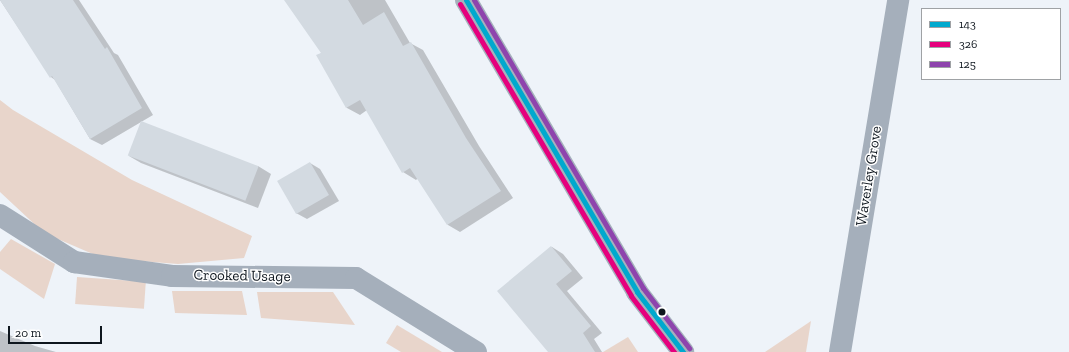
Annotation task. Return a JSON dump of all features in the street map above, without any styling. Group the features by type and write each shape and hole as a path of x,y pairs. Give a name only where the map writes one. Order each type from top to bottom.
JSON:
{"main road":[{"path":"466,0 637,292 683,352"}],"street":[{"name":"Waverley Grove","path":"840,352 898,0"},
{"name":"Crooked Usage","path":"0,215 74,262 172,276 356,278 476,352"}],"shaded area":[{"path":"0,100 13,110 132,180 252,236 244,258 178,264 102,258 44,233 0,192"},
{"path":"11,239 55,264 44,299 0,269 0,252"},
{"path":"77,277 146,282 144,309 75,304"},
{"path":"172,291 242,291 247,315 175,313"},
{"path":"257,292 333,292 355,325 261,318"},
{"path":"811,321 806,352 765,352"},
{"path":"397,325 442,352 401,352 386,343"},
{"path":"628,337 638,352 603,352"}],"building":[{"path":"0,0 73,0 105,49 107,47 142,108 90,139 52,76 50,78"},
{"path":"284,0 348,0 363,25 384,12 403,46 411,42 466,138 501,191 447,225 410,168 402,173 360,100 346,108 316,55 321,53"},
{"path":"141,121 259,166 245,201 128,156"},
{"path":"310,162 329,195 296,214 277,181"},
{"path":"551,246 572,271 556,284 591,326 583,333 595,352 548,352 497,291"}],"transit line":[{"name":"143","path":"466,0 637,292 683,352"},
{"name":"125","path":"474,0 643,288 689,348"},
{"name":"326","path":"460,4 631,296 674,352"}]}
